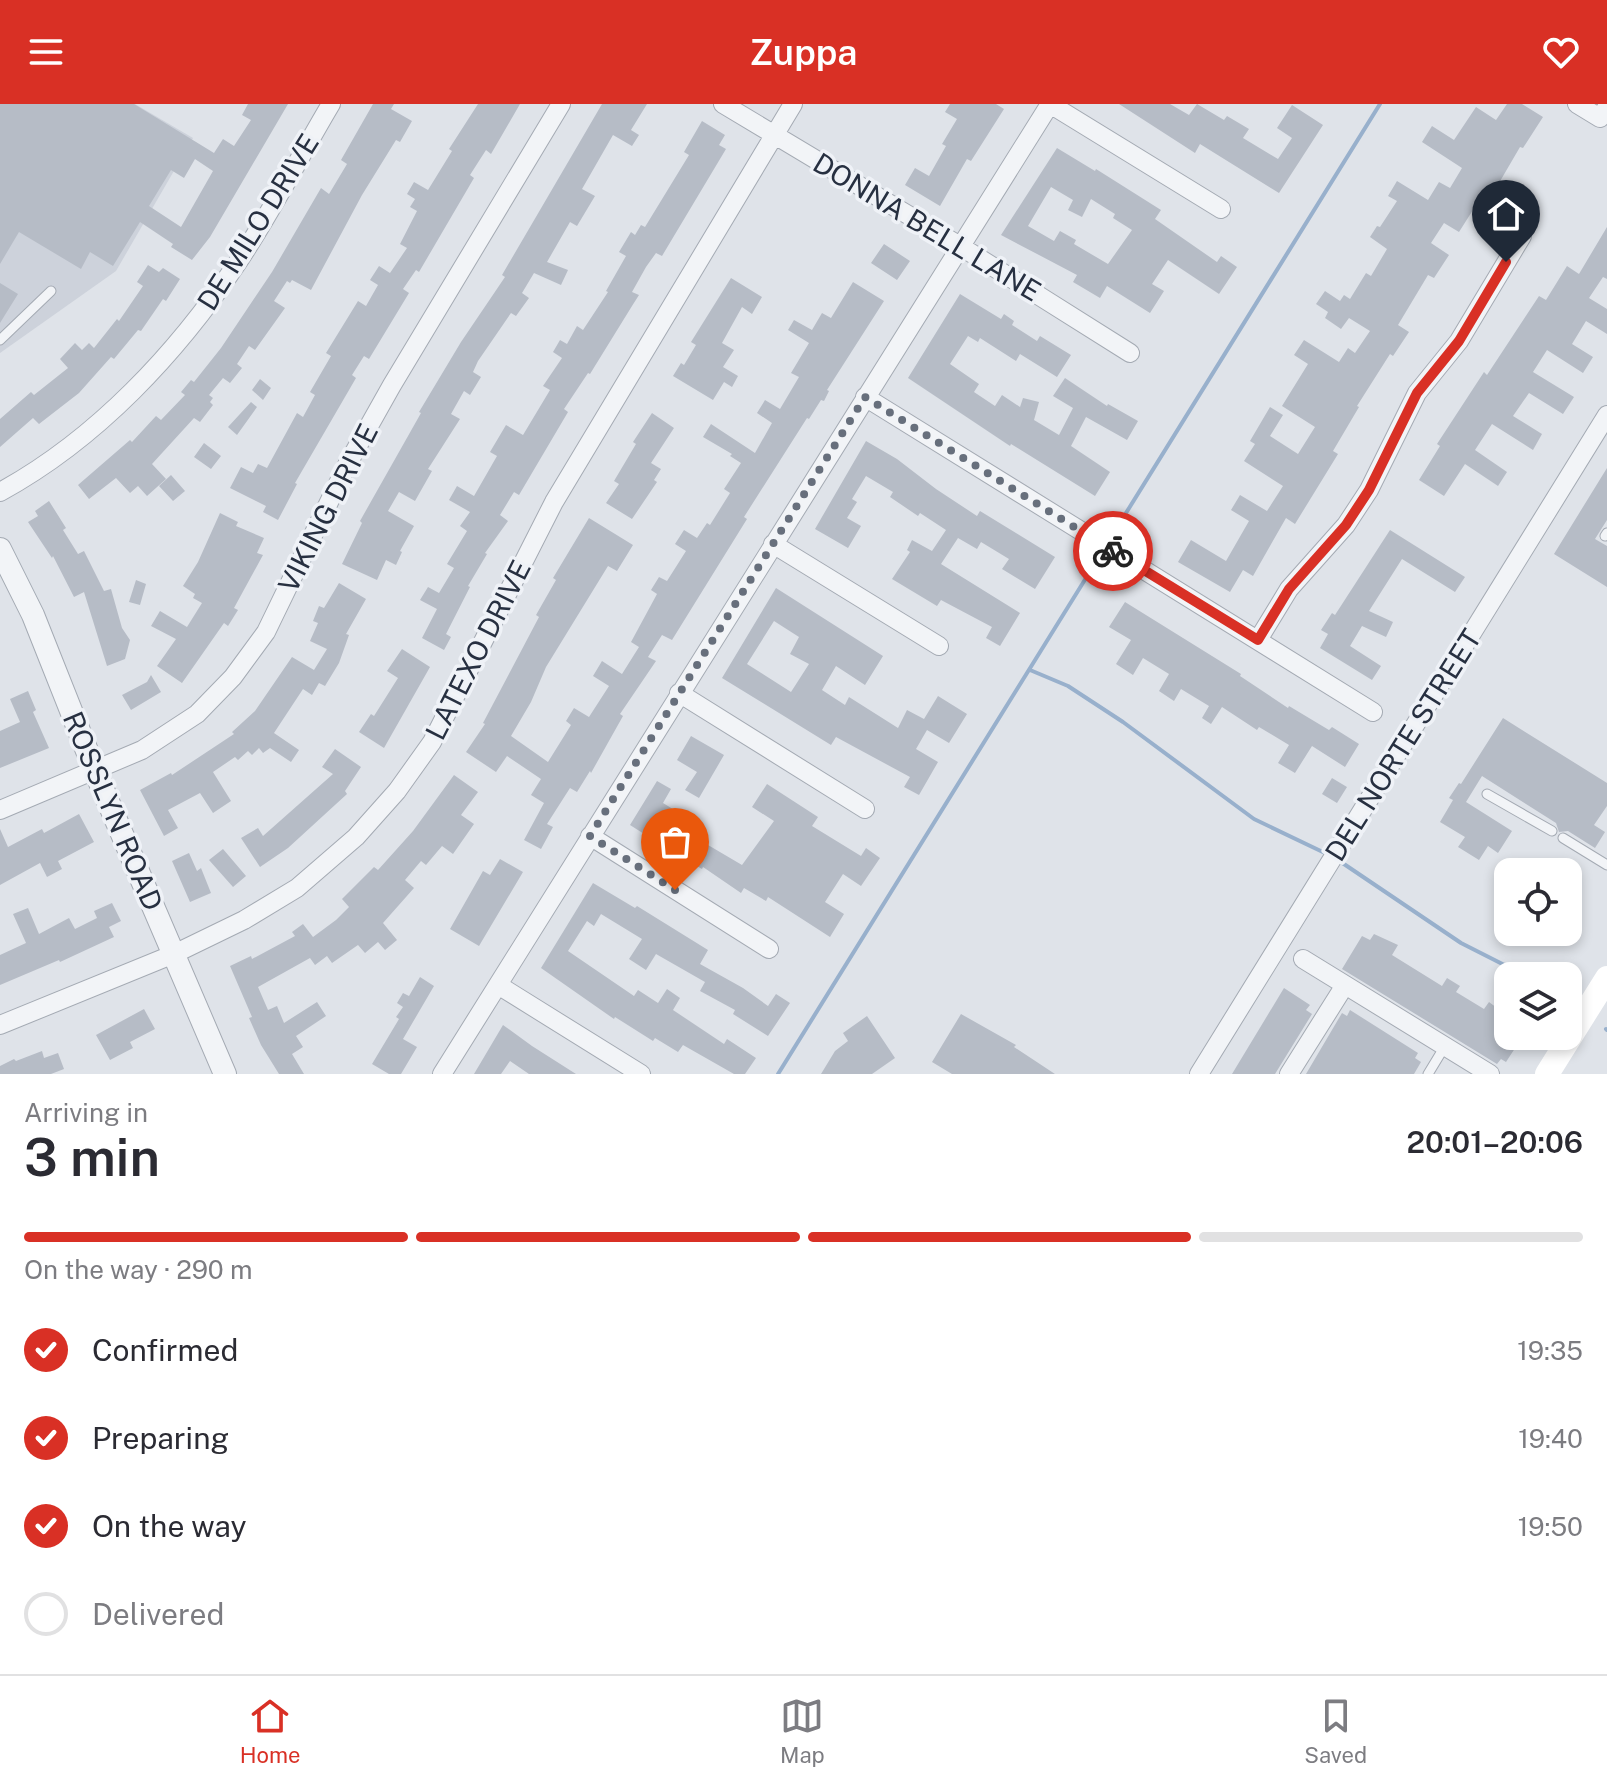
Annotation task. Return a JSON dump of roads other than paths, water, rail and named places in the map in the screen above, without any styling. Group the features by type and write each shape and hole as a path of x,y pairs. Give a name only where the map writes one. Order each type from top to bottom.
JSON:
{"main road":[{"path":"1547,1074 1607,978"}],"street":[{"name":"DE MILO DRIVE","path":"0,492 77,442 141,383 193,325 239,260 331,104"},
{"name":"VIKING DRIVE","path":"0,810 142,750 197,714 233,677 266,632 354,452 561,104"},
{"name":"DONNA BELL LANE","path":"723,104 960,246 1130,353"},
{"name":"LATEXO DRIVE","path":"0,1025 174,954 244,920 297,888 356,837 397,791 432,742 554,502 793,104"},
{"path":"442,1074 1050,104 1221,209"},
{"path":"1577,104 1604,113"},
{"path":"1258,640 1289,589 1346,525 1369,490 1417,393 1459,341 1522,236"},
{"path":"865,397 1373,712"},
{"name":"DEL NORTE STREET","path":"1199,1074 1607,415"},
{"path":"773,544 939,646"},
{"name":"ROSSLYN ROAD","path":"0,549 33,615 95,771 225,1074"},
{"path":"679,693 865,809"},
{"path":"590,836 769,949"},
{"path":"1303,959 1490,1074"},
{"path":"498,985 641,1074"},
{"path":"1289,1074 1345,985"}],"lane":[{"path":"0,340 51,291"},
{"path":"1487,794 1552,831"},
{"path":"1563,838 1607,865"},
{"path":"1428,1074 1445,1046"}],"waterway":[{"path":"1108,542 1380,104"},
{"path":"778,1074 1104,549"},
{"path":"1030,670 1068,686 1123,722 1254,819 1327,854"},
{"path":"1338,860 1461,943 1498,962"}]}
